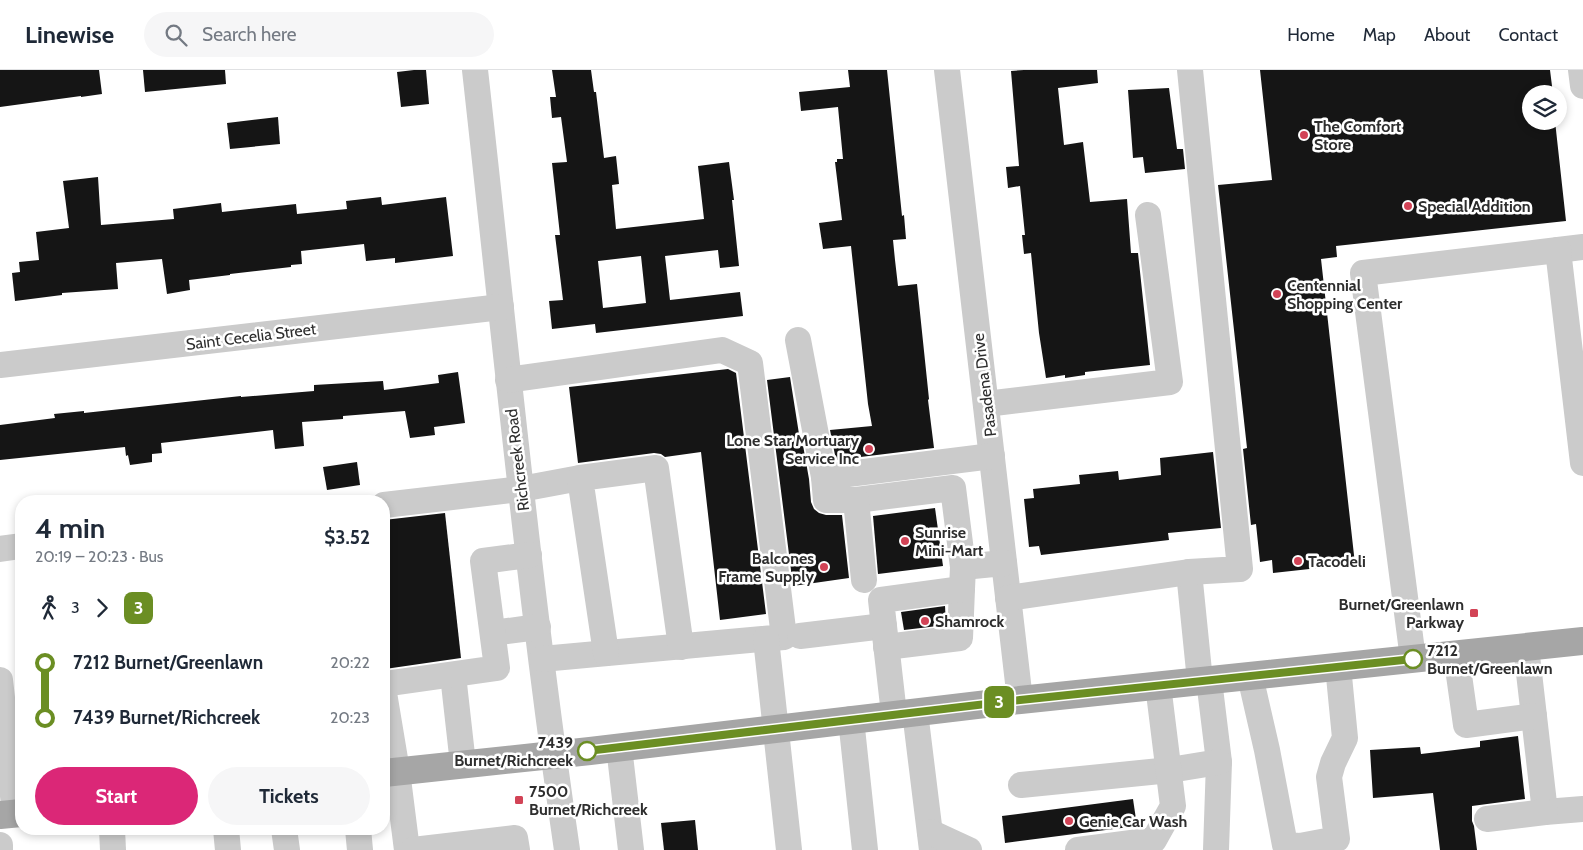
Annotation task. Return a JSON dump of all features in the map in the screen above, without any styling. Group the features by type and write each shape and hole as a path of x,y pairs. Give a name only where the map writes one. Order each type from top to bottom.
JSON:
{"main road":[{"path":"390,772 619,748 1020,700 1583,641"}],"street":[{"name":"Richcreek Road","path":"475,70 508,380 553,755 567,850"},
{"name":"Pasadena Drive","path":"947,70 1020,700"},
{"path":"1008,598 1189,572 1240,569 1190,70"},
{"path":"1581,70 1583,86"},
{"path":"986,404 1170,382 1148,215"},
{"path":"1413,659 1363,273 1571,249 1583,463"},
{"name":"Saint Cecelia Street","path":"0,365 501,307"},
{"path":"798,340 824,477 826,500 856,500 953,488 963,578 960,638 800,636"},
{"path":"508,380 722,350 750,363 784,637 542,659"},
{"path":"824,477 992,456"},
{"path":"390,504 521,489 580,478 656,468 681,647"},
{"path":"580,478 606,653"},
{"path":"856,500 864,580"},
{"path":"0,549 15,547"},
{"path":"390,683 498,668 483,562 529,555"},
{"path":"969,850 931,841 905,713 885,636 881,600 963,578 1004,563"},
{"path":"1189,572 1204,680 1219,762 1216,850"},
{"path":"493,633 538,627"},
{"path":"766,639 789,850"},
{"path":"1526,647 1545,812"},
{"path":"1456,654 1466,725 1534,716"},
{"path":"1250,676 1267,750 1285,845 1300,846 1337,839 1329,777 1345,738 1338,666"},
{"path":"453,675 463,764"},
{"path":"0,680 12,814"},
{"path":"1078,850 1154,840 1173,806 1158,685"},
{"path":"852,719 865,850"},
{"path":"619,748 631,850"},
{"path":"1021,785 1170,770 1219,762"},
{"path":"390,772 407,850"},
{"path":"1487,819 1583,809"},
{"path":"113,835 114,850"},
{"path":"227,835 228,850"},
{"path":"285,835 288,850"},
{"path":"359,835 360,850"},
{"path":"413,850 515,838 517,850"},
{"path":"0,845 0,850"}],"building":[{"path":"0,70 99,70 102,94 0,107"},
{"path":"143,70 225,70 226,84 145,92"},
{"path":"426,70 429,104 401,107 397,72"},
{"path":"552,70 591,70 594,92 596,92 604,158 616,156 619,184 612,185 616,229 704,219 698,166 729,162 739,266 720,268 718,250 665,256 670,300 740,292 743,316 596,333 595,324 552,329 549,301 563,300 555,235 560,235 552,163 567,162 561,117 552,118 550,97 556,97","holes":["641,256 646,303 603,308 598,261"]},
{"path":"848,70 887,70 906,239 893,240 898,286 917,284 934,448 836,460 830,430 872,426 851,246 823,249 819,223 842,220 835,162 837,162 837,159 843,159 838,107 801,111 799,92 850,87"},
{"path":"1097,70 1098,83 1058,88 1064,145 1083,142 1090,202 1127,199 1131,253 1138,253 1150,365 1085,372 1085,375 1065,378 1065,375 1046,378 1039,333 1031,253 1024,254 1022,235 1025,235 1020,186 1008,188 1006,167 1019,166 1011,71"},
{"name":"Centennial Shopping Center","path":"1260,70 1550,70 1552,85 1522,85 1522,130 1556,130 1566,221 1336,246 1337,257 1321,259 1355,564 1273,573 1272,560 1260,562 1256,524 1251,525 1243,449 1247,448 1218,185 1272,180"},
{"path":"1169,88 1177,149 1183,149 1185,169 1145,173 1143,157 1133,158 1128,90"},
{"path":"278,117 280,144 230,149 227,123"},
{"path":"98,177 101,225 174,219 173,209 221,203 222,212 296,204 297,214 347,209 346,201 381,197 382,205 446,197 453,256 395,263 395,258 366,261 364,244 301,251 302,264 189,280 190,290 167,294 162,259 116,263 118,289 62,293 62,295 15,301 12,273 20,272 19,262 39,260 36,232 69,228 63,181"},
{"path":"728,369 736,373 766,614 720,620 701,452 665,457 654,453 578,463 569,387"},
{"path":"458,372 465,423 434,427 435,435 410,438 405,411 343,416 343,419 302,422 304,446 275,449 273,430 161,443 162,453 152,454 152,462 130,465 125,447 0,460 0,425 55,418 54,414 84,411 84,413 241,396 314,391 314,385 383,381 384,390 439,383 438,375"},
{"path":"790,377 799,434 801,434 809,479 811,502 814,509 819,513 842,515 849,578 793,586 767,380"},
{"path":"1213,452 1221,528 1168,533 1169,540 1041,555 1039,546 1029,547 1024,499 1034,498 1033,489 1080,484 1079,475 1118,471 1119,480 1161,475 1160,458"},
{"path":"357,462 360,485 327,490 323,467"},
{"name":"Sunrise Mini-Mart","path":"935,508 943,566 878,574 873,516"},
{"path":"445,513 461,658 390,668 390,519"},
{"name":"Shamrock","path":"945,606 946,625 904,630 901,612"},
{"path":"1518,736 1525,799 1472,806 1472,821 1477,850 1440,850 1433,793 1373,798 1370,750 1420,747 1421,754 1480,747 1480,741"},
{"name":"Genie Car Wash","path":"1133,799 1137,826 1005,843 1002,816"},
{"path":"695,820 698,850 664,850 661,823"}],"bus line":[{"name":"3","path":"587,751 1020,700 1413,659"}],"place":[{"name":"The Comfort Store","path":"1304,135"},
{"name":"Special Addition","path":"1408,206"},
{"name":"Centennial Shopping Center","path":"1277,294"},
{"name":"Lone Star Mortuary Service Inc","path":"869,449"},
{"name":"Sunrise Mini-Mart","path":"905,541"},
{"name":"Tacodeli","path":"1298,561"},
{"name":"Balcones Frame Supply","path":"824,567"},
{"name":"Burnet/Greenlawn Parkway","path":"1474,613"},
{"name":"Shamrock","path":"925,621"},
{"name":"7212 Burnet/Greenlawn","path":"1413,659"},
{"name":"7439 Burnet/Richcreek","path":"587,751"},
{"name":"7500 Burnet/Richcreek","path":"519,800"},
{"name":"Genie Car Wash","path":"1069,821"}]}
